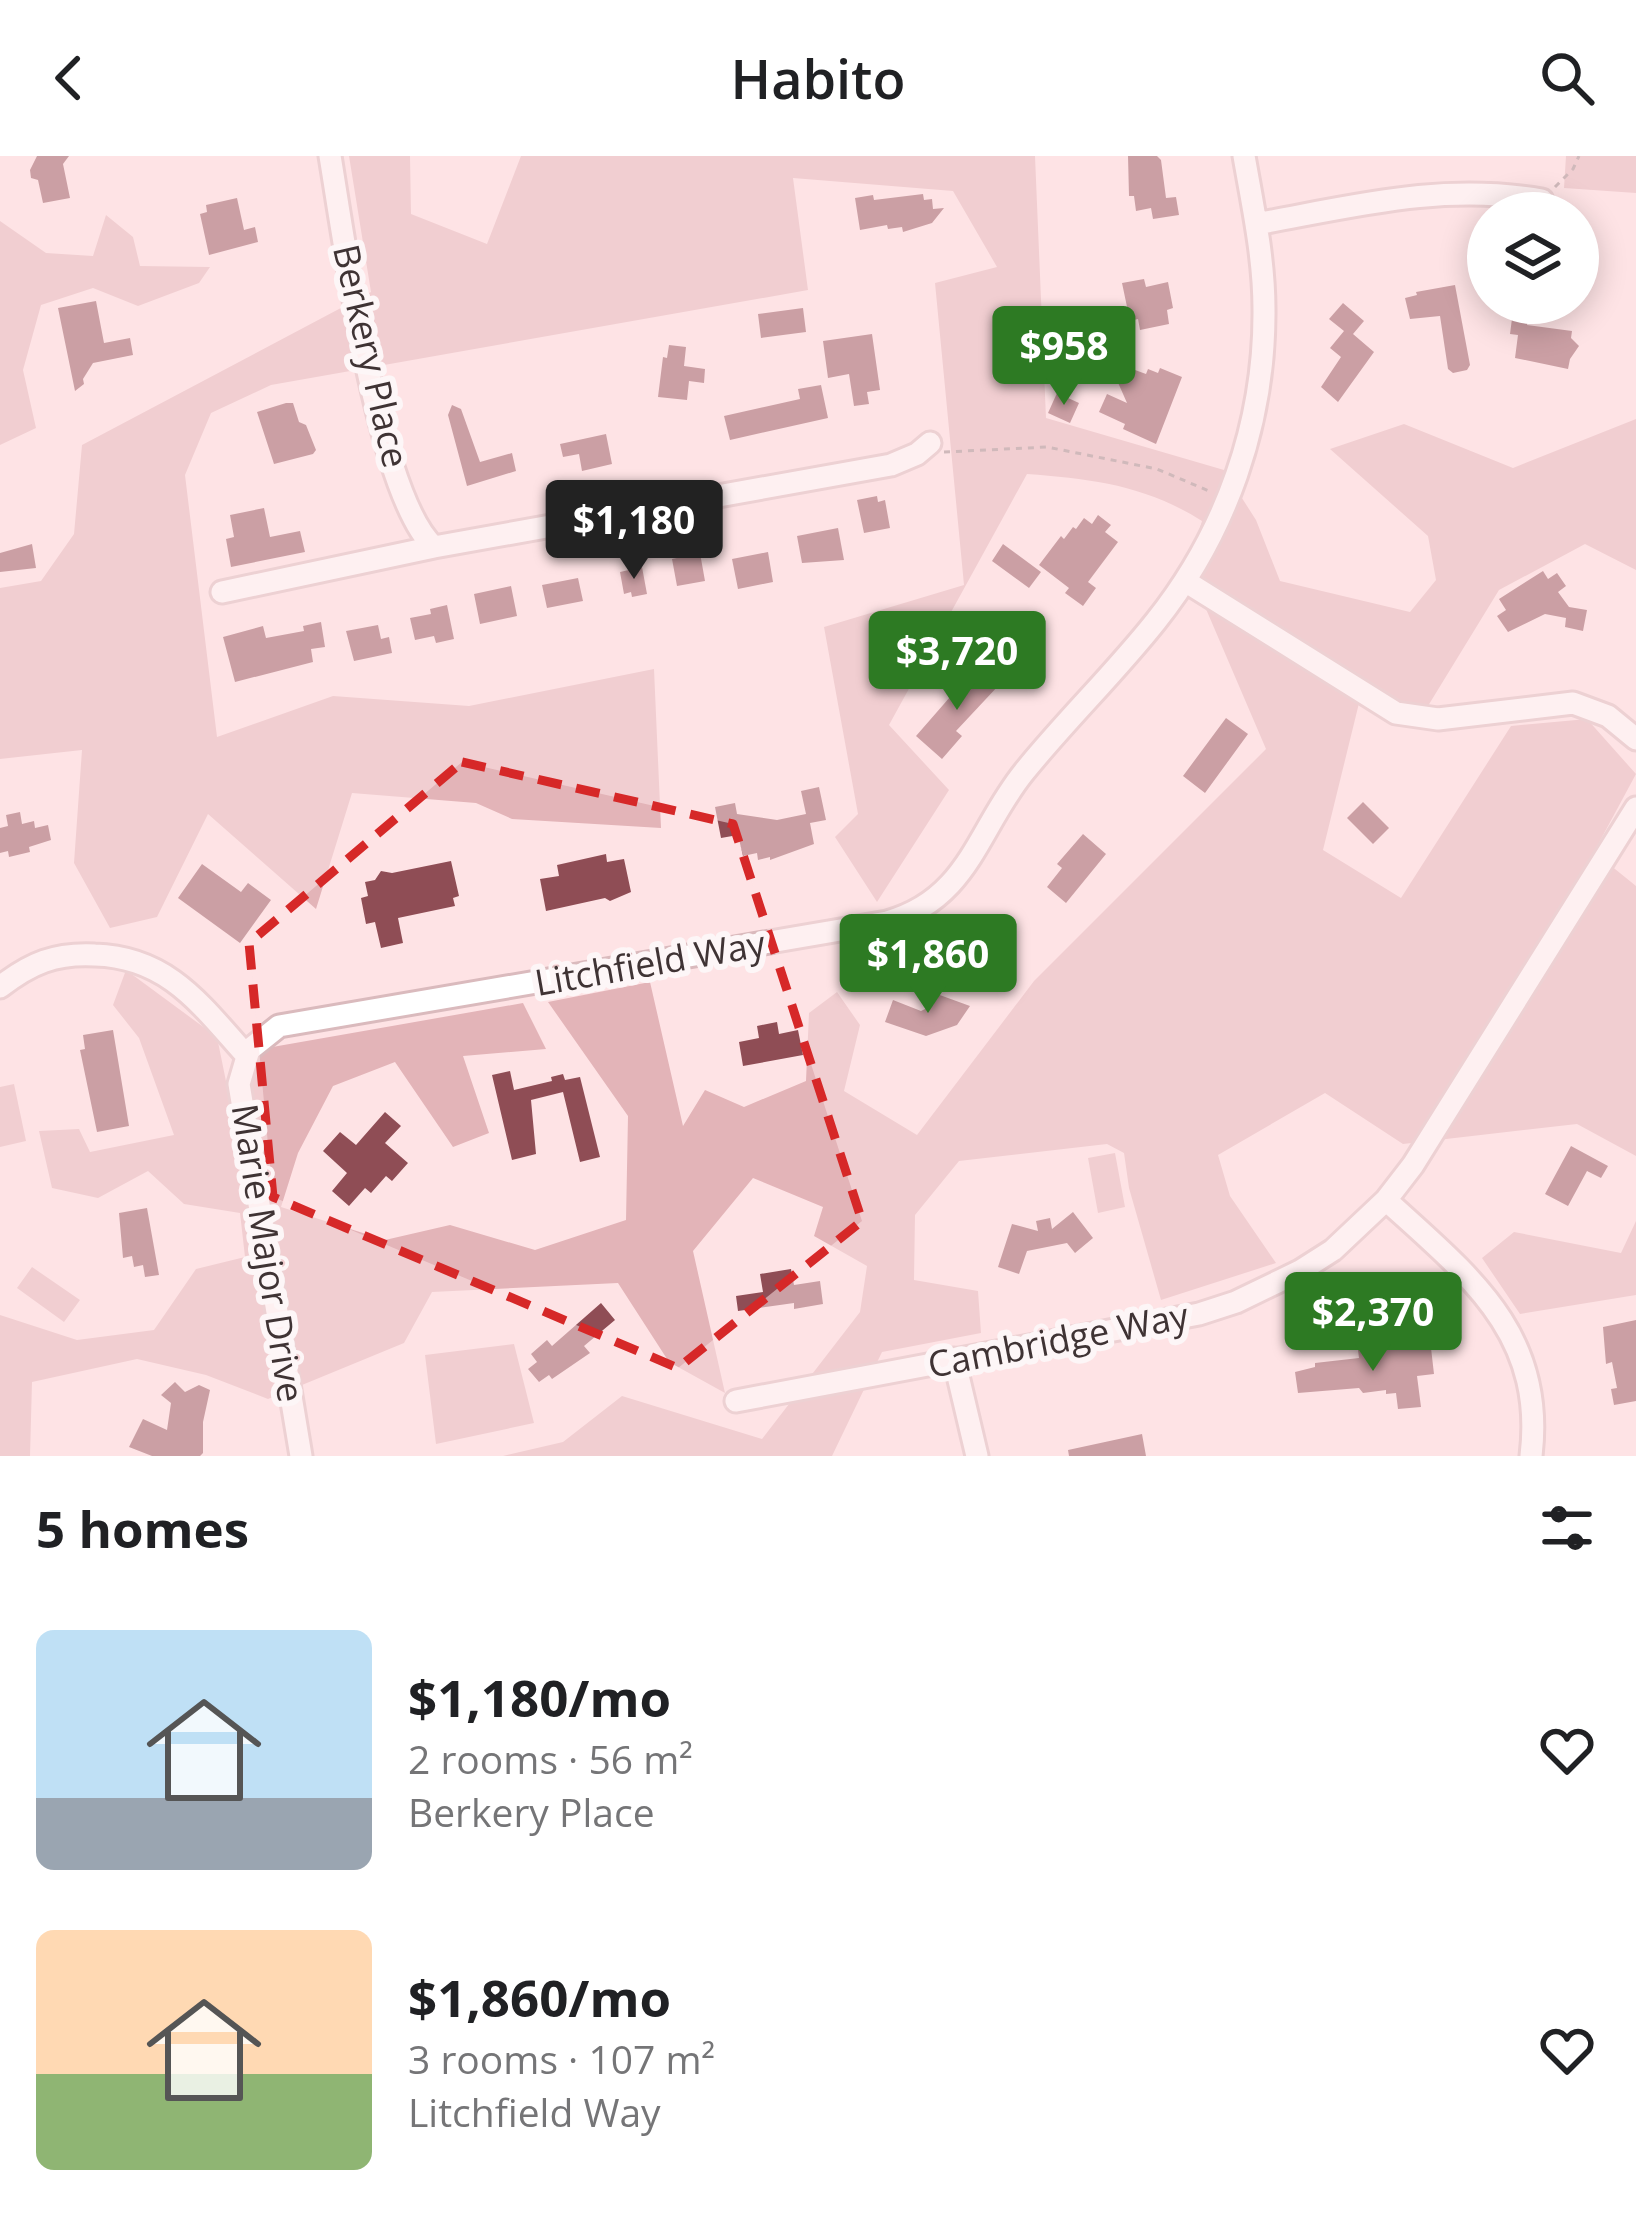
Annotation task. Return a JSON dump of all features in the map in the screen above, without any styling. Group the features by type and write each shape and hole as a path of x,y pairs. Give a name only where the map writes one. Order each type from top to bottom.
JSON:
{"street":[{"name":"Berkery Place","path":"330,156 379,416 410,517 434,547"},
{"name":"Litchfield Way","path":"246,1055 254,1042 279,1026 874,924 935,900 963,870 1022,774 1108,679 1185,581 1228,498 1249,436 1263,352 1262,267 1244,156"},
{"path":"1256,224 1426,194 1467,193"},
{"path":"222,592 434,547 891,465 924,448"},
{"path":"1185,581 1396,713 1438,719 1573,704 1608,716 1636,740"},
{"name":"Cambridge Way","path":"736,1401 1169,1320 1236,1302 1283,1281 1333,1250 1413,1166 1636,808"},
{"name":"Marie Major Drive","path":"0,987 40,960 64,954 120,956 150,964 194,998 246,1055 239,1084 301,1456"},
{"path":"1385,1200 1471,1278 1506,1324 1528,1376 1533,1405 1531,1456"},
{"path":"954,1359 977,1456"}],"path":[{"path":"1550,192 1579,156"},
{"path":"924,448 1037,445 1157,469 1228,498"}],"highlighted area":[{"path":"462,762 733,824 862,1221 678,1368 273,1197 249,943"}],"shaded area":[{"path":"349,156 410,156 411,214 487,244 521,156 1035,156 1046,418 1224,470 1256,520 1280,581 1410,612 1436,580 1428,536 1330,449 1404,424 1513,468 1636,419 1636,570 1585,544 1499,590 1420,719 1361,695 1323,850 1401,898 1511,726 1587,719 1636,774 1594,852 1636,886 1636,1156 1577,1124 1403,1144 1325,1093 1218,1155 1230,1196 1276,1263 1161,1300 1129,1188 1124,1153 1107,1144 959,1161 915,1215 914,1280 978,1291 981,1333 882,1352 832,1456 503,1456 563,1442 622,1396 762,1439 860,1312 867,1266 814,1236 823,1207 753,1178 693,1251 725,1393 669,1362 618,1283 432,1292 404,1343 268,1399 206,1375 137,1359 32,1382 30,1456 0,1456 0,1315 77,1340 154,1330 196,1269 245,1257 240,1213 184,1204 148,1171 98,1198 52,1188 39,1131 79,1129 90,1152 174,1135 139,1038 113,1005 126,970 217,1037 229,1096 251,1087 261,1049 523,1003 546,1049 463,1056 489,1133 453,1147 395,1062 333,1086 298,1153 281,1207 385,1240 450,1225 535,1250 626,1220 628,1116 548,1002 650,982 683,1126 705,1090 744,1107 806,1081 809,1013 837,992 860,1025 844,1091 917,1135 1034,981 1266,749 1188,567 1202,521 1160,499 1118,486 1027,474 889,725 949,790 877,902 835,837 858,814 824,627 964,585 935,283 997,267 953,191 793,178 808,290 271,385 211,413 185,475 217,737 333,696 469,706 654,669 661,828 512,819 476,803 352,793 316,909 208,814 157,917 110,928 74,863 82,750 0,759 0,588 41,581 74,534 82,445 371,292"},
{"path":"1566,156 1636,156 1636,193 1564,188"},
{"path":"106,215 133,237 140,266 210,267 199,283 138,306 93,288 41,305 23,370 36,428 0,445 0,221 46,253 93,256"},
{"path":"14,1084 26,1141 0,1147 0,1087"},
{"path":"1115,1153 1125,1207 1098,1213 1088,1158"},
{"path":"1636,1221 1636,1295 1520,1314 1482,1258 1514,1232 1621,1253"},
{"path":"32,1267 80,1300 64,1322 17,1288"},
{"path":"514,1344 534,1423 436,1444 425,1355"}],"building":[{"path":"37,156 69,156 63,164 70,198 43,203 38,180 31,178"},
{"path":"1128,156 1161,160 1166,198 1176,197 1179,215 1153,219 1151,208 1136,211 1134,196 1129,196"},
{"path":"923,194 924,200 932,199 933,209 944,208 932,223 903,232 902,227 888,229 887,225 860,230 855,198"},
{"path":"237,198 244,230 255,227 258,242 209,255 200,214 207,212 206,205"},
{"path":"1144,279 1146,287 1168,282 1173,308 1167,310 1169,324 1140,330 1138,319 1130,321 1122,283"},
{"path":"1455,285 1470,365 1453,373 1448,369 1440,316 1410,319 1405,298"},
{"path":"96,301 104,343 130,338 133,355 93,363 84,384 75,391 58,308"},
{"path":"1343,303 1364,321 1353,334 1374,352 1338,402 1321,387 1341,357 1330,348 1344,331 1329,319"},
{"path":"803,308 806,332 761,338 758,314"},
{"path":"1511,324 1572,331 1571,338 1579,346 1568,369 1515,358 1518,335 1510,334"},
{"path":"872,334 880,390 867,392 869,404 854,406 849,374 828,378 823,341"},
{"path":"669,345 686,347 684,366 705,369 704,383 689,381 687,400 658,397"},
{"path":"1160,368 1182,377 1156,444 1099,412 1107,394 1127,403 1116,378 1119,373 1146,374 1148,369 1158,373"},
{"path":"821,385 828,418 730,440 724,416 800,399 798,389"},
{"path":"1057,393 1079,403 1070,423 1048,413"},
{"path":"293,403 316,450 274,464 257,412"},
{"path":"452,405 461,409 480,462 512,453 516,471 467,486 448,415"},
{"path":"606,434 612,464 582,471 579,454 563,457 560,444"},
{"path":"877,496 878,502 885,500 890,528 864,533 857,500"},
{"path":"264,508 270,537 300,531 305,552 231,567 226,539 234,537 230,515"},
{"path":"1098,515 1111,525 1105,532 1118,542 1088,582 1096,588 1083,606 1065,593 1069,588 1039,565 1061,536 1064,539 1084,518 1092,524"},
{"path":"838,528 844,560 802,563 797,536"},
{"path":"32,544 36,568 0,572 0,553"},
{"path":"1003,544 1041,572 1029,588 992,561"},
{"path":"768,552 773,582 738,589 732,559"},
{"path":"700,553 705,581 677,586 672,559"},
{"path":"642,567 647,594 624,594 620,572"},
{"path":"1543,571 1548,579 1557,573 1566,586 1558,592 1569,607 1587,610 1583,631 1565,627 1566,618 1545,614 1508,632 1497,616 1506,610 1499,599"},
{"path":"578,578 583,601 547,608 542,585"},
{"path":"511,586 517,616 480,624 474,594"},
{"path":"447,605 454,639 415,640 410,618"},
{"path":"321,622 325,647 311,649 313,662 235,682 223,637 263,626 266,638 304,631 303,626"},
{"path":"378,625 381,639 389,637 392,653 354,661 346,631"},
{"path":"977,666 999,685 956,731 962,736 942,759 916,736"},
{"path":"1226,718 1248,734 1205,793 1183,776"},
{"path":"819,787 826,820 810,823 814,844 758,860 757,853 743,856 738,835 721,838 715,807 735,803 737,814 777,820 806,814 801,791"},
{"path":"1363,802 1389,828 1373,844 1347,818"},
{"path":"20,812 22,824 48,825 51,840 9,857 8,851 0,853 0,828 8,826 6,815"},
{"path":"1083,834 1106,854 1066,903 1047,887 1062,868 1057,864"},
{"path":"606,854 607,862 624,859 631,892 610,901 605,898 546,911 540,879 559,876 557,865"},
{"path":"451,861 459,896 453,898 455,906 398,918 403,943 381,948 375,922 366,924 361,898 368,896 365,882 375,880 381,871"},
{"path":"202,864 241,892 248,883 271,900 240,943 178,898"},
{"path":"937,994 970,1006 957,1025 926,1036 885,1022 893,1000 921,1011 933,1005"},
{"path":"777,1022 779,1034 798,1030 803,1055 743,1066 739,1042 759,1038 757,1026"},
{"path":"113,1030 129,1126 97,1132 80,1050 85,1049 83,1035"},
{"path":"510,1071 514,1090 563,1074 565,1080 580,1077 600,1157 580,1162 563,1092 531,1100 536,1154 512,1160 492,1075"},
{"path":"385,1112 401,1126 385,1143 408,1163 392,1181 386,1176 371,1193 365,1188 349,1206 332,1191 347,1173 323,1151 340,1132 356,1145"},
{"path":"1571,1146 1608,1166 1601,1178 1587,1171 1568,1206 1545,1194"},
{"path":"147,1208 159,1275 145,1277 143,1265 134,1267 132,1256 123,1258 119,1213"},
{"path":"1073,1212 1093,1238 1075,1253 1067,1243 1027,1251 1019,1274 998,1267 1012,1224 1038,1231 1036,1221 1050,1218 1052,1229"},
{"path":"791,1269 794,1285 820,1281 823,1304 738,1311 736,1296 763,1292 760,1274"},
{"path":"601,1303 615,1320 584,1346 590,1353 552,1379 549,1375 539,1382 528,1369 537,1362 531,1354 547,1340 552,1346"},
{"path":"1636,1320 1636,1401 1614,1405 1611,1389 1617,1388 1612,1362 1606,1364 1603,1327"},
{"path":"1424,1345 1424,1349 1431,1348 1434,1374 1417,1376 1421,1407 1398,1409 1396,1393 1386,1394 1386,1390 1298,1393 1295,1372 1315,1367 1315,1363 1359,1358 1358,1350"},
{"path":"175,1382 185,1392 199,1385 210,1390 203,1453 152,1456 129,1447 143,1419 167,1430 171,1403 161,1395"},
{"path":"1142,1434 1146,1456 1069,1456 1068,1450"}]}
